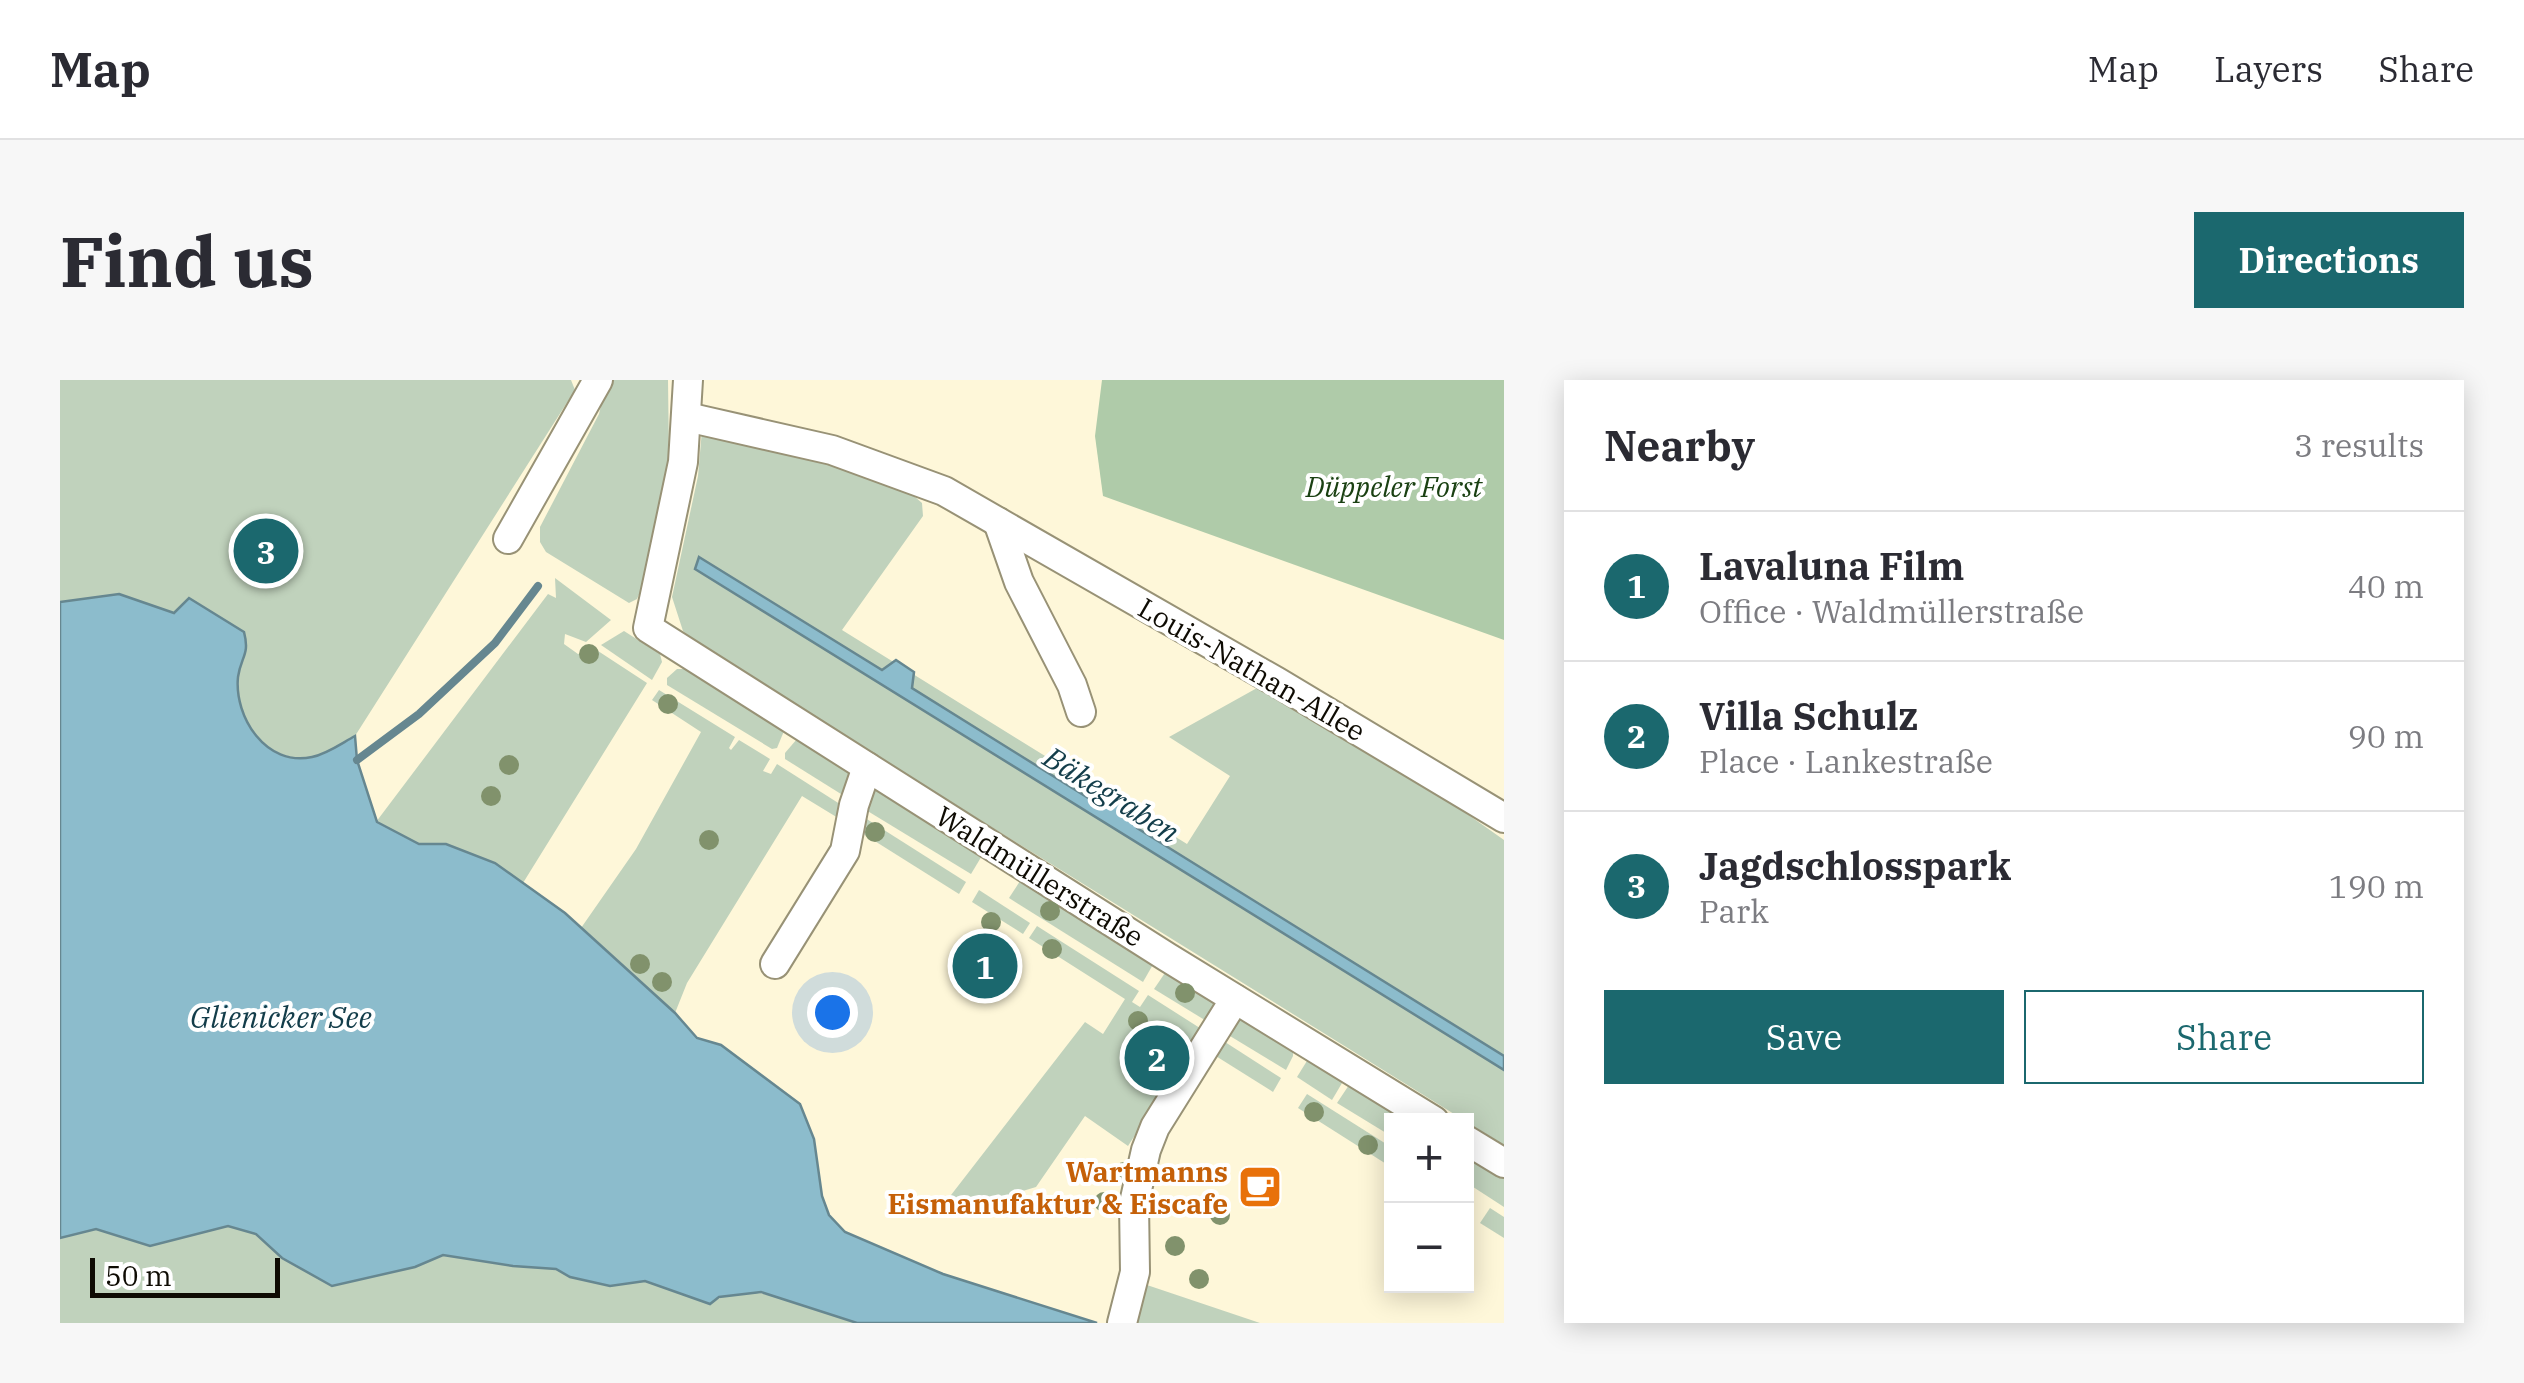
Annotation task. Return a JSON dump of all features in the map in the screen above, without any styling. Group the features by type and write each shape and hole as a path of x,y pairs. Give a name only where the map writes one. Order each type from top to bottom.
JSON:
{"street":[{"path":"508,538 598,380"},
{"path":"687,417 688,380"},
{"name":"Louis-Nathan-Allee","path":"687,417 780,436 870,462 944,492 1277,682 1504,818"},
{"name":"Waldmüllerstraße","path":"687,417 683,462 648,628 1422,1113"},
{"path":"998,522 1020,582 1072,685 1081,712"},
{"path":"774,964 845,851 867,767"},
{"path":"1126,1310 1135,1272 1134,1203 1146,1150 1155,1127 1235,999"},
{"path":"1474,1145 1504,1163"}],"green space":[{"path":"60,380 571,380 575,390 355,736 324,753 301,758 268,747 245,720 239,690 244,632 190,598 174,614 119,594 60,602"},
{"path":"607,380 668,380 669,456 646,580 637,599 629,603 546,552 540,542 540,527 599,414"},
{"name":"Düppeler Forst","path":"1102,380 1504,380 1504,640 1103,496 1095,436"},
{"path":"702,430 850,466 903,489 922,503 923,516 842,630 1187,844 1230,776 1169,737 1257,688 1453,804 1504,840 1504,1145 1474,1126 1474,1113 1452,1113 708,651 683,631 672,597 698,476"},
{"path":"555,578 611,620 586,642 565,634 564,644 578,654 595,649 647,683 523,883 495,863 446,844 419,844 376,822 548,594 556,598"},
{"path":"624,631 660,654 662,662 652,680 601,645"},
{"path":"677,669 685,669 784,731 777,748 772,749 667,685 667,678"},
{"path":"659,690 735,737 731,750 739,740 770,759 763,771 771,774 777,764 843,806 843,821 802,796 687,983 675,1013 581,928 636,849 701,732 652,700"},
{"path":"797,739 853,774 849,799 785,759 785,753"},
{"path":"869,788 877,788 983,854 971,874 861,807"},
{"path":"862,816 966,882 959,894 854,828"},
{"path":"1022,878 1155,961 1143,982 1009,898"},
{"path":"979,890 1030,923 1023,934 972,902"},
{"path":"1037,926 1139,991 1132,1002 1140,1007 1148,995 1203,1030 1128,1146 1085,1116 1036,1187 934,1217 1085,1022 1103,1034 1125,999 1029,938"},
{"path":"1167,970 1215,998 1217,1004 1208,1022 1154,989"},
{"path":"1245,1019 1293,1046 1286,1070 1225,1033 1237,1020"},
{"path":"1225,1042 1281,1078 1273,1092 1211,1053"},
{"path":"1310,1056 1345,1078 1332,1100 1297,1077"},
{"path":"1351,1082 1402,1113 1384,1113 1384,1132 1337,1103"},
{"path":"1307,1094 1384,1143 1384,1163 1298,1108"},
{"path":"1474,1159 1504,1177 1504,1207 1474,1188"},
{"path":"1490,1208 1504,1217 1504,1238 1480,1223"},
{"path":"228,1226 256,1234 282,1257 415,1267 443,1255 556,1269 570,1277 610,1286 645,1281 710,1304 726,1296 763,1294 857,1323 60,1323 60,1238 96,1229 151,1246"},
{"path":"1144,1284 1260,1323 1136,1323"}],"water":[{"name":"Bäkegraben","path":"699,557 882,670 896,660 914,672 912,688 1090,799 1104,790 1132,807 1137,828 1504,1056 1504,1070 695,569"},
{"name":"Glienicker See","path":"119,594 174,613 189,598 244,632 246,651 238,677 241,708 256,736 267,747 295,758 312,757 355,736 357,760 377,822 419,844 446,844 495,863 565,913 675,1013 697,1038 721,1045 800,1104 814,1139 822,1196 829,1215 845,1232 943,1274 1097,1323 857,1323 761,1292 719,1297 710,1304 645,1281 610,1286 570,1277 556,1269 443,1255 415,1267 332,1286 282,1258 256,1234 228,1226 150,1246 96,1229 60,1238 60,602"}],"waterway":[{"name":"Bäkegraben","path":"357,760 419,714 495,643 538,586"}],"place":[{"name":"Jagdschlosspark","path":"266,551"},
{"name":"Lavaluna Film","path":"985,966"},
{"name":"Villa Schulz","path":"1157,1058"},
{"name":"Wartmanns Eismanufaktur & Eiscafe","path":"1260,1187"}]}
